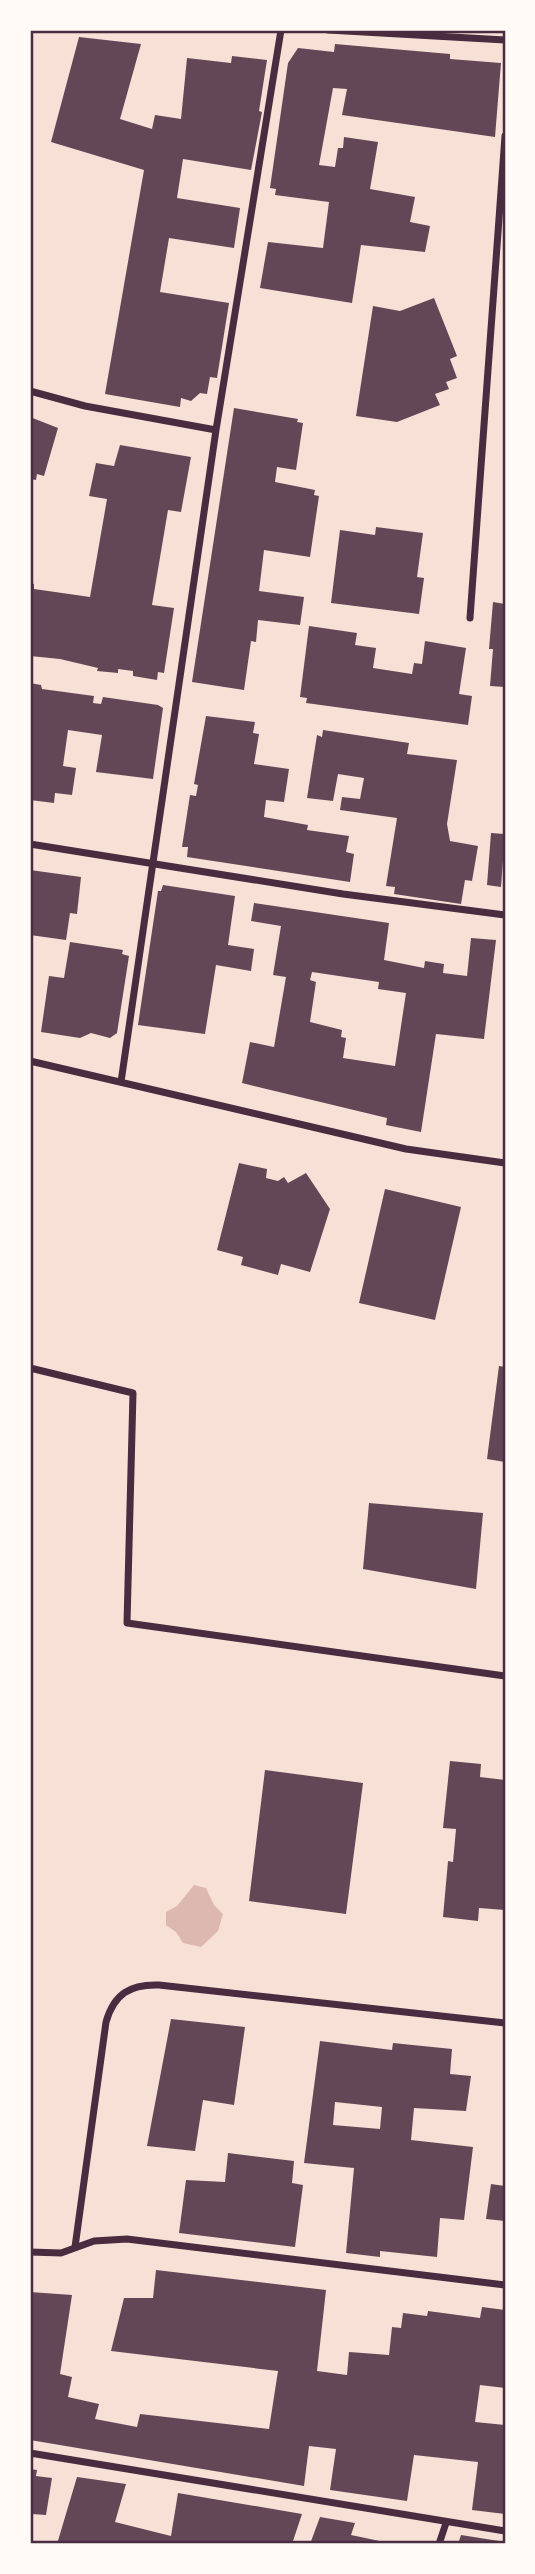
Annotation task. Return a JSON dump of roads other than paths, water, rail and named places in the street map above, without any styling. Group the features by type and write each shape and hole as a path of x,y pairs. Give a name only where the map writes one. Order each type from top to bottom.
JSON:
{"street":[{"path":"121,1082 216,430 281,30"},
{"path":"328,30 505,40"},
{"path":"471,618 505,136"},
{"path":"30,391 85,406 216,430"},
{"path":"30,844 505,915"},
{"path":"30,1061 406,1149 505,1163"},
{"path":"30,1368 133,1394 127,1623 505,1676"},
{"path":"75,2247 106,2022 111,2006 122,1993 132,1987 159,1985 505,2023"},
{"path":"30,2252 61,2253 94,2241 127,2239 505,2285"},
{"path":"30,2453 446,2523 505,2530"},
{"path":"439,2544 446,2523"}]}
